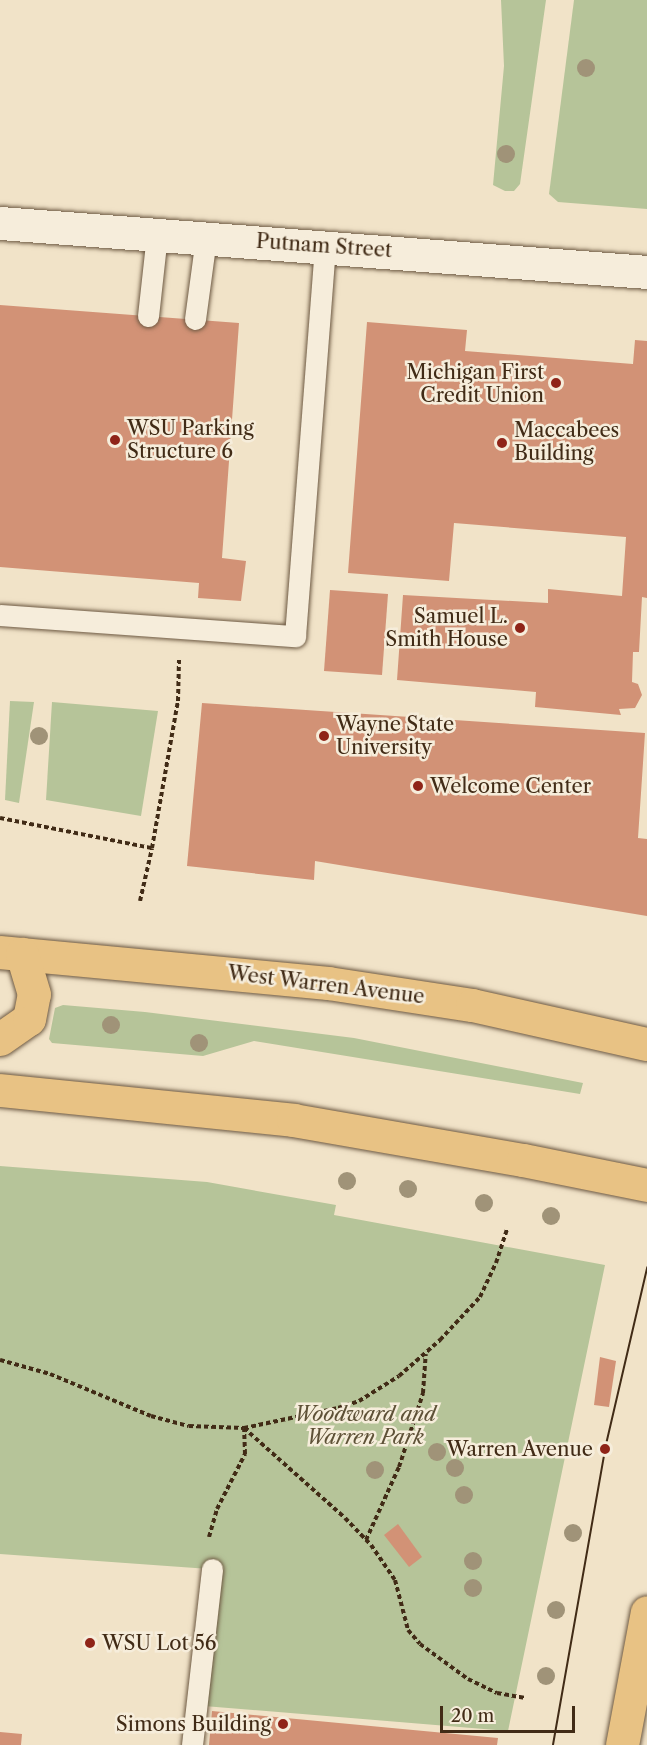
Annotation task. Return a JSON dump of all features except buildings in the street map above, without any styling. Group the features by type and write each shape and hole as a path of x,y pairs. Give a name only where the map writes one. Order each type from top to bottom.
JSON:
{"main road":[{"path":"0,1039 29,1019 34,994 11,953"},
{"name":"West Warren Avenue","path":"11,953 328,983 472,1005 647,1044"},
{"path":"0,1090 293,1120 523,1160 647,1185"},
{"path":"622,1745 647,1612"}],"street":[{"name":"Putnam Street","path":"0,223 647,272"}],"lane":[{"path":"148,316 157,234"},
{"path":"195,320 206,238"},
{"path":"0,615 295,636 324,246"},
{"path":"192,1745 212,1569"}],"path":[{"path":"140,901 152,848 178,701 180,657"},
{"path":"0,818 152,848"},
{"path":"0,1359 50,1374 150,1416 189,1426 244,1428 338,1408 359,1401 399,1376 426,1353 480,1297 496,1263 507,1229"},
{"path":"366,1540 399,1467 423,1393 426,1353"},
{"path":"244,1428 345,1518 366,1540 394,1580 408,1630 420,1644 468,1679 497,1694 526,1698"},
{"path":"212,1569 209,1538 217,1509 245,1454 244,1428"}],"green space":[{"path":"501,0 546,0 520,184 514,191 505,191 493,185 504,66"},
{"path":"574,0 647,0 647,209 558,202 549,194"},
{"path":"10,701 34,702 19,803 5,800"},
{"path":"52,702 158,711 141,816 46,800"},
{"path":"63,1005 145,1012 354,1038 583,1083 580,1094 254,1041 203,1056 52,1043 49,1039 55,1008"},
{"name":"Woodward and Warren Park","path":"0,1166 207,1182 336,1205 334,1215 605,1265 508,1731 204,1706 223,1570 0,1554"}],"tram line":[{"path":"553,1745 605,1449 647,1268"}],"place":[{"name":"Michigan First Credit Union","path":"556,383"},
{"name":"WSU Parking Structure 6","path":"115,440"},
{"name":"Maccabees Building","path":"502,443"},
{"name":"Samuel L. Smith House","path":"520,628"},
{"name":"Wayne State University","path":"324,736"},
{"name":"Welcome Center","path":"418,786"},
{"name":"Warren Avenue","path":"605,1449"},
{"name":"WSU Lot 56","path":"90,1643"},
{"name":"Simons Building","path":"283,1724"}]}
